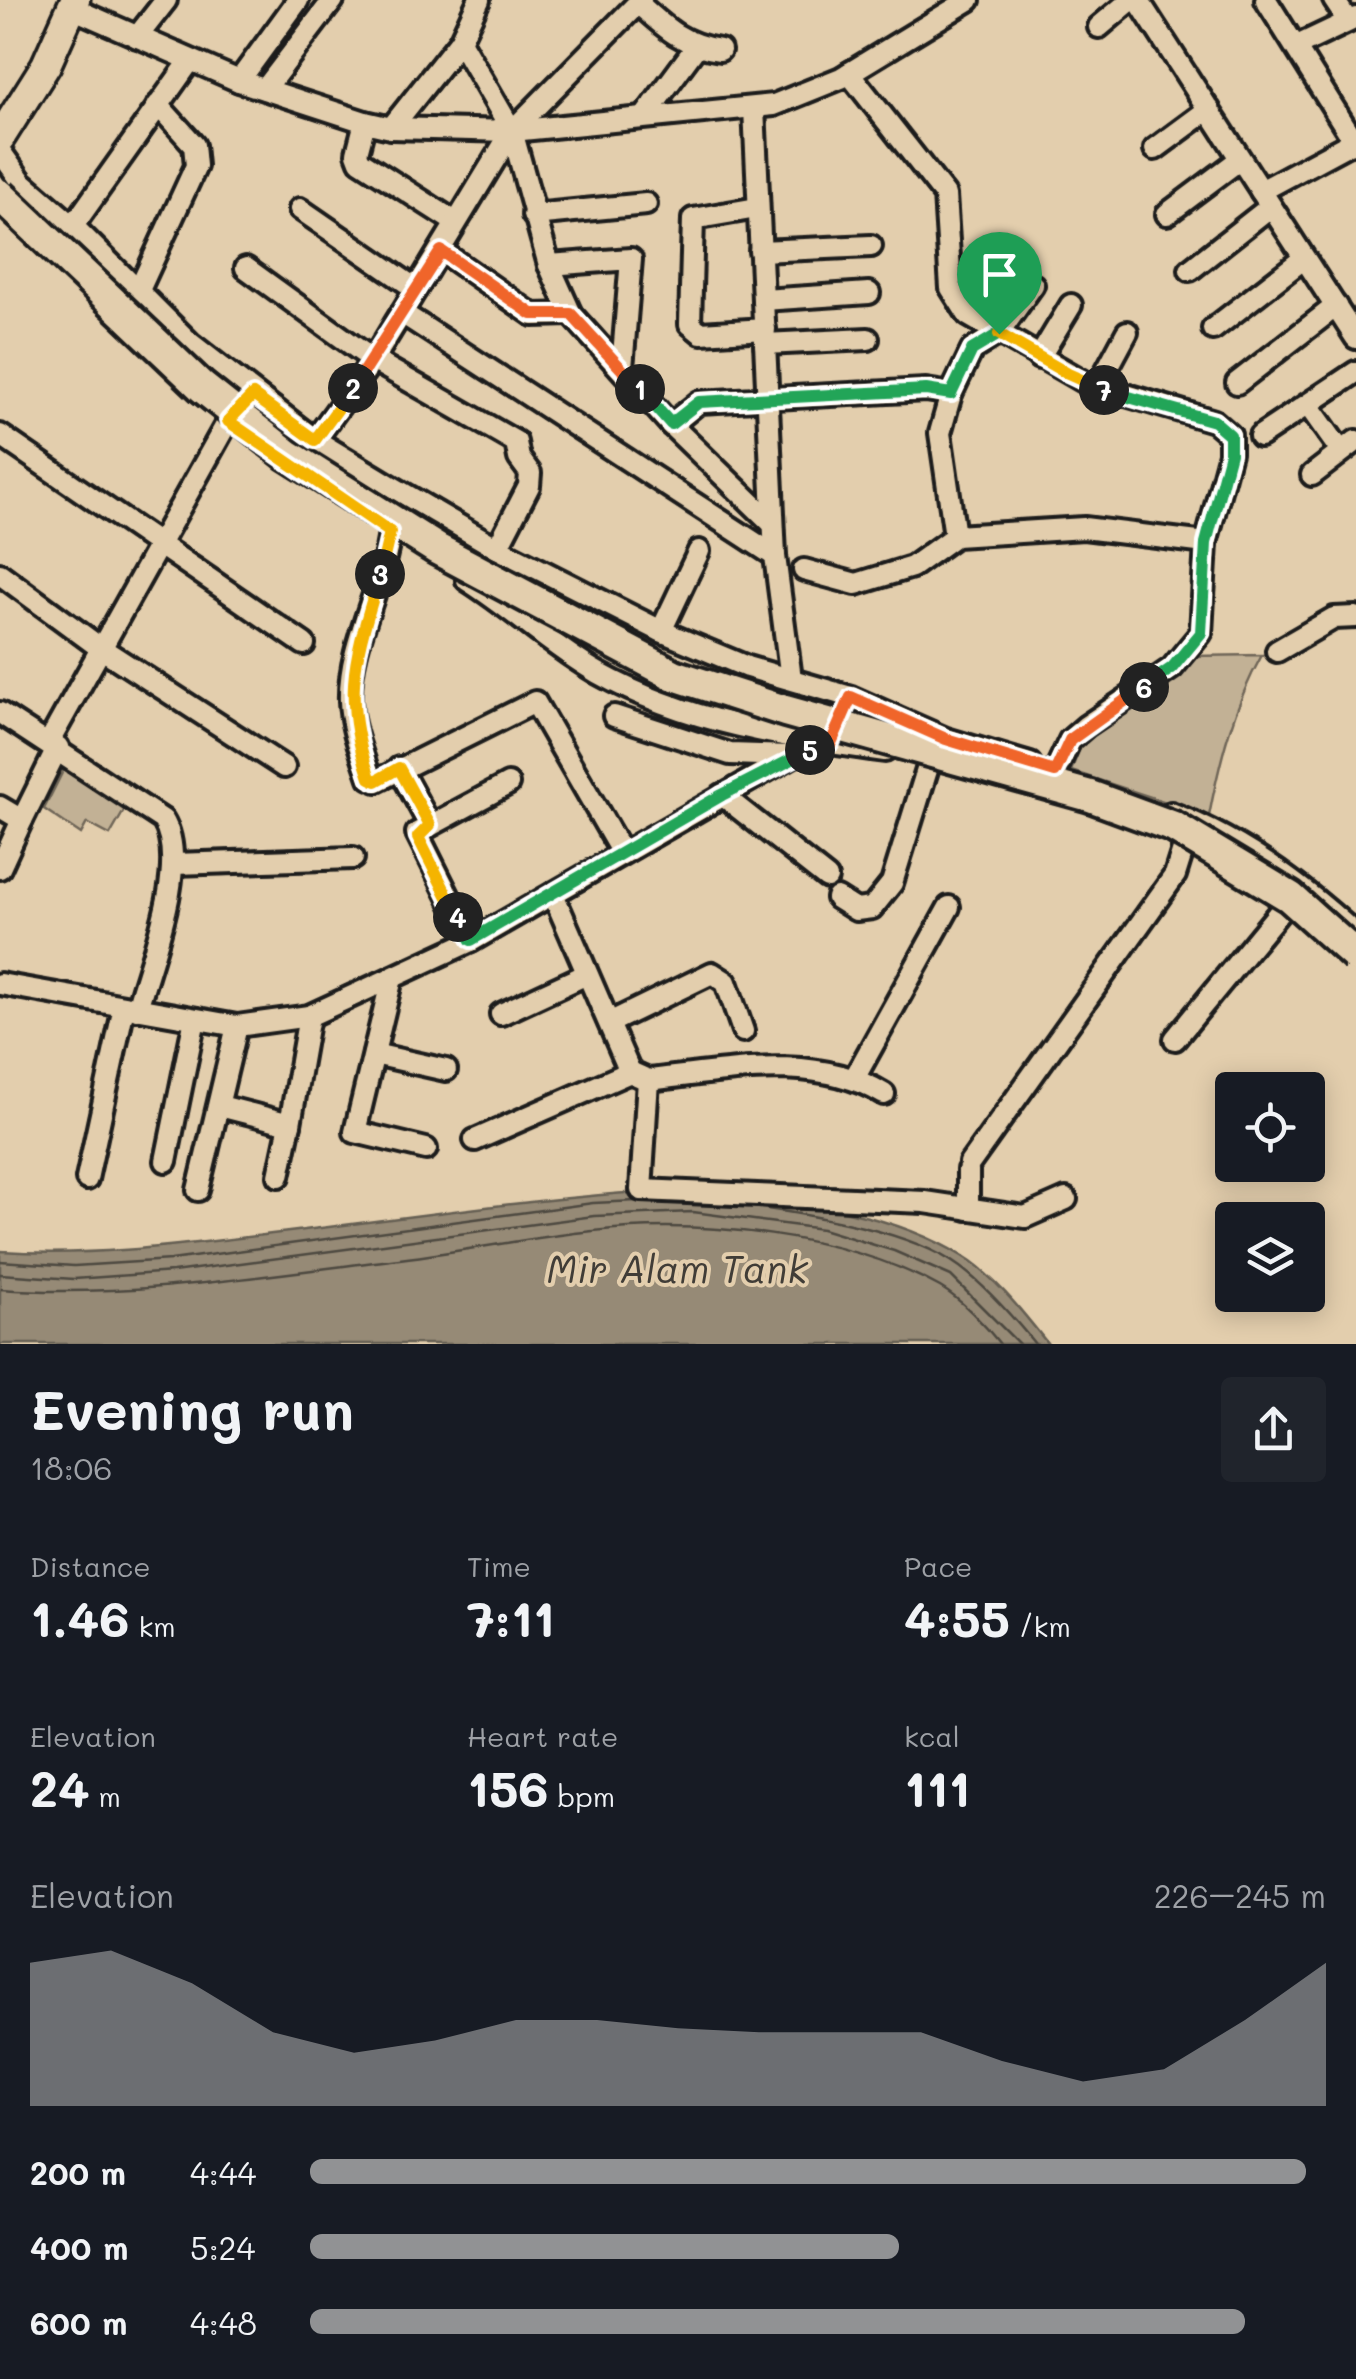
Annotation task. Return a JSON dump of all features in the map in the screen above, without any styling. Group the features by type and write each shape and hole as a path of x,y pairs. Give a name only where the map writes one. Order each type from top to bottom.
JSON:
{"highway":[{"path":"0,182 266,425 535,590 693,666 1141,805 1204,830 1274,874 1356,939"},
{"path":"0,195 202,387 288,455 436,548 674,674 785,711 1090,796 1174,827 1290,897 1356,956"}],"main road":[{"path":"0,138 46,65 74,4"}],"street":[{"path":"138,37 166,0"},
{"path":"239,81 298,0"},
{"path":"265,90 333,0"},
{"path":"392,128 460,41 479,0"},
{"path":"74,4 239,81 365,122 392,128 512,131 774,105 849,73 942,6 969,0"},
{"path":"1099,27 1134,0 1356,338"},
{"path":"1190,270 1266,199 1353,132 1266,0"},
{"path":"1298,46 1352,20 1334,0"},
{"path":"315,440 374,360 512,131 639,1 672,35 696,46 720,50"},
{"path":"460,41 512,131 549,265 571,314 671,424 774,524"},
{"path":"645,116 696,46"},
{"path":"73,226 190,61"},
{"path":"849,73 944,195 951,288 968,315 1097,388 1214,421 1230,435 1230,453 1206,543 1201,633 1172,668 1070,740 1055,772"},
{"path":"138,290 196,166 194,145 158,105"},
{"path":"754,108 775,556 790,679"},
{"path":"1155,149 1209,109"},
{"path":"365,122 357,153 360,161 455,222"},
{"path":"0,151 22,182 73,226 190,343 253,395 315,440 497,548 661,631 790,679 851,697 946,739 1055,772 1211,828 1296,883 1356,939"},
{"path":"1168,214 1239,160"},
{"path":"533,215 646,204"},
{"path":"758,208 693,219 690,324 702,333 868,339"},
{"path":"300,210 416,289"},
{"path":"0,212 228,421 390,532 502,602 540,636 600,674 740,730 931,757 1090,802 1186,840 1286,904 1356,966"},
{"path":"760,251 871,246"},
{"path":"441,251 532,314 571,314"},
{"path":"549,265 630,259 622,368"},
{"path":"1213,329 1303,259"},
{"path":"246,268 374,360 516,442 519,458 530,473 529,486 497,548"},
{"path":"955,536 940,433 951,394 972,350 999,334 1032,285"},
{"path":"763,300 869,293"},
{"path":"1040,358 1072,305"},
{"path":"1236,383 1336,306"},
{"path":"402,313 775,556"},
{"path":"1097,388 1128,332"},
{"path":"1260,436 1356,372"},
{"path":"671,424 699,402 926,390 951,394"},
{"path":"0,868 99,647 228,421 253,395"},
{"path":"1308,405 1348,445 1312,475"},
{"path":"0,435 304,644"},
{"path":"804,570 856,584 912,567 955,536 1084,528 1206,543"},
{"path":"390,532 358,648 350,699 354,729 370,778 376,781 535,702 622,853"},
{"path":"661,631 699,552"},
{"path":"0,574 99,647 284,767"},
{"path":"1278,651 1334,618 1356,617"},
{"path":"0,986 237,1026 309,1016 471,940 792,756 831,743 851,697"},
{"path":"0,713 53,744 163,820 171,833 174,864 130,1008 87,1178"},
{"path":"614,716 730,754 792,756"},
{"path":"837,898 856,910 872,908 892,883 931,757"},
{"path":"399,768 430,825"},
{"path":"471,940 418,837 430,825 508,784"},
{"path":"722,795 827,878"},
{"path":"0,807 22,820"},
{"path":"968,1208 969,1167 1174,875 1186,840"},
{"path":"174,864 353,858"},
{"path":"553,894 587,974 639,1076 641,1190 925,1202 1025,1217 1066,1199"},
{"path":"1175,1039 1286,904"},
{"path":"855,1077 949,907"},
{"path":"611,1022 712,973 726,982 744,1031"},
{"path":"501,1014 587,974"},
{"path":"392,978 355,1132 426,1149"},
{"path":"279,1176 309,1016"},
{"path":"166,1161 195,1019"},
{"path":"198,1190 237,1026"},
{"path":"374,1054 446,1070"},
{"path":"475,1140 639,1076 775,1067 855,1077 884,1094"},
{"path":"220,1106 290,1124"}],"shaded area":[{"path":"1262,655 1229,734 1209,816 1071,771 1086,732 1189,656"},
{"path":"64,769 125,809 110,835 87,823 81,834 44,809"}],"water":[{"name":"Mir Alam Tank","path":"694,1189 866,1216 931,1240 986,1274 1048,1344 0,1344 0,1251 67,1253 165,1246 532,1202"}],"route":[{"path":"441,251 532,314 571,314 671,424 699,402 926,390 951,394 972,350 999,334 1086,383 1214,421 1230,435 1230,453 1206,543 1201,633 1172,668 1070,740 1055,772 946,739 851,697 831,743 792,756 471,940 418,837 420,830 430,825 399,768 376,781 370,778 354,729 350,699 358,648 390,532 262,448 228,421 253,395 315,440 374,360 441,251"}]}
